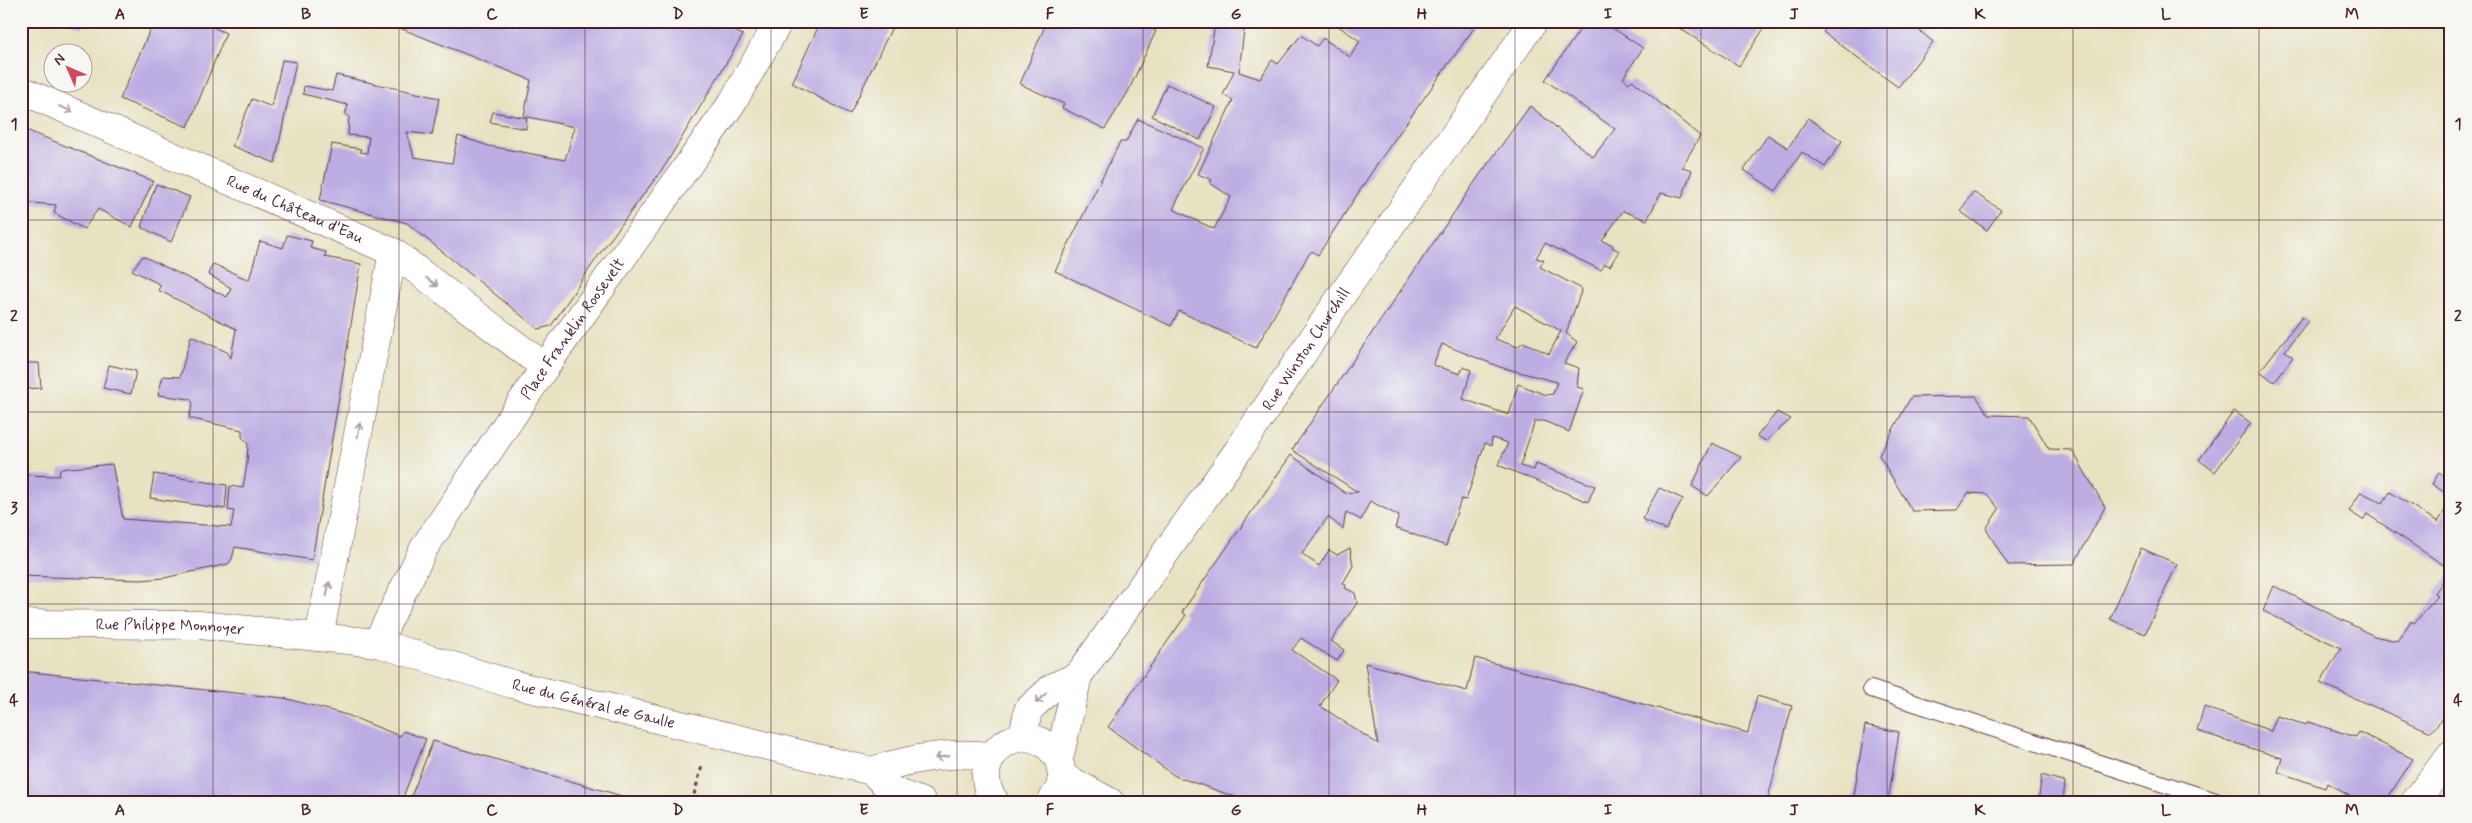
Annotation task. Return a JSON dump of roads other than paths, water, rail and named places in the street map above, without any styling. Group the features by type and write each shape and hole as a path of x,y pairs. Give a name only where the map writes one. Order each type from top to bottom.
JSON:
{"main road":[{"name":"Place Franklin Roosevelt","path":"377,643 424,548 545,367 732,103 779,21"},
{"name":"Rue Winston Churchill","path":"1078,676 1237,452 1342,295 1534,21"},
{"name":"Rue du Château d'Eau","path":"21,90 394,252 545,367"},
{"path":"319,637 394,252"},
{"name":"Rue Philippe Monnoyer","path":"21,624 200,625 319,637"},
{"name":"Rue du Général de Gaulle","path":"319,637 377,643 512,684 871,771"},
{"path":"1023,737 1028,710 1053,688 1078,676"},
{"path":"1051,802 1060,788 1061,768 1078,676"},
{"path":"995,802 989,794 985,781 990,756 1006,743 1023,737 1046,744 1061,768 1110,802"},
{"path":"871,771 900,762 970,753 990,756"},
{"path":"2415,802 2451,754"},
{"path":"871,771 893,790 922,802"}],"lane":[{"path":"1870,689 2219,802"}]}
